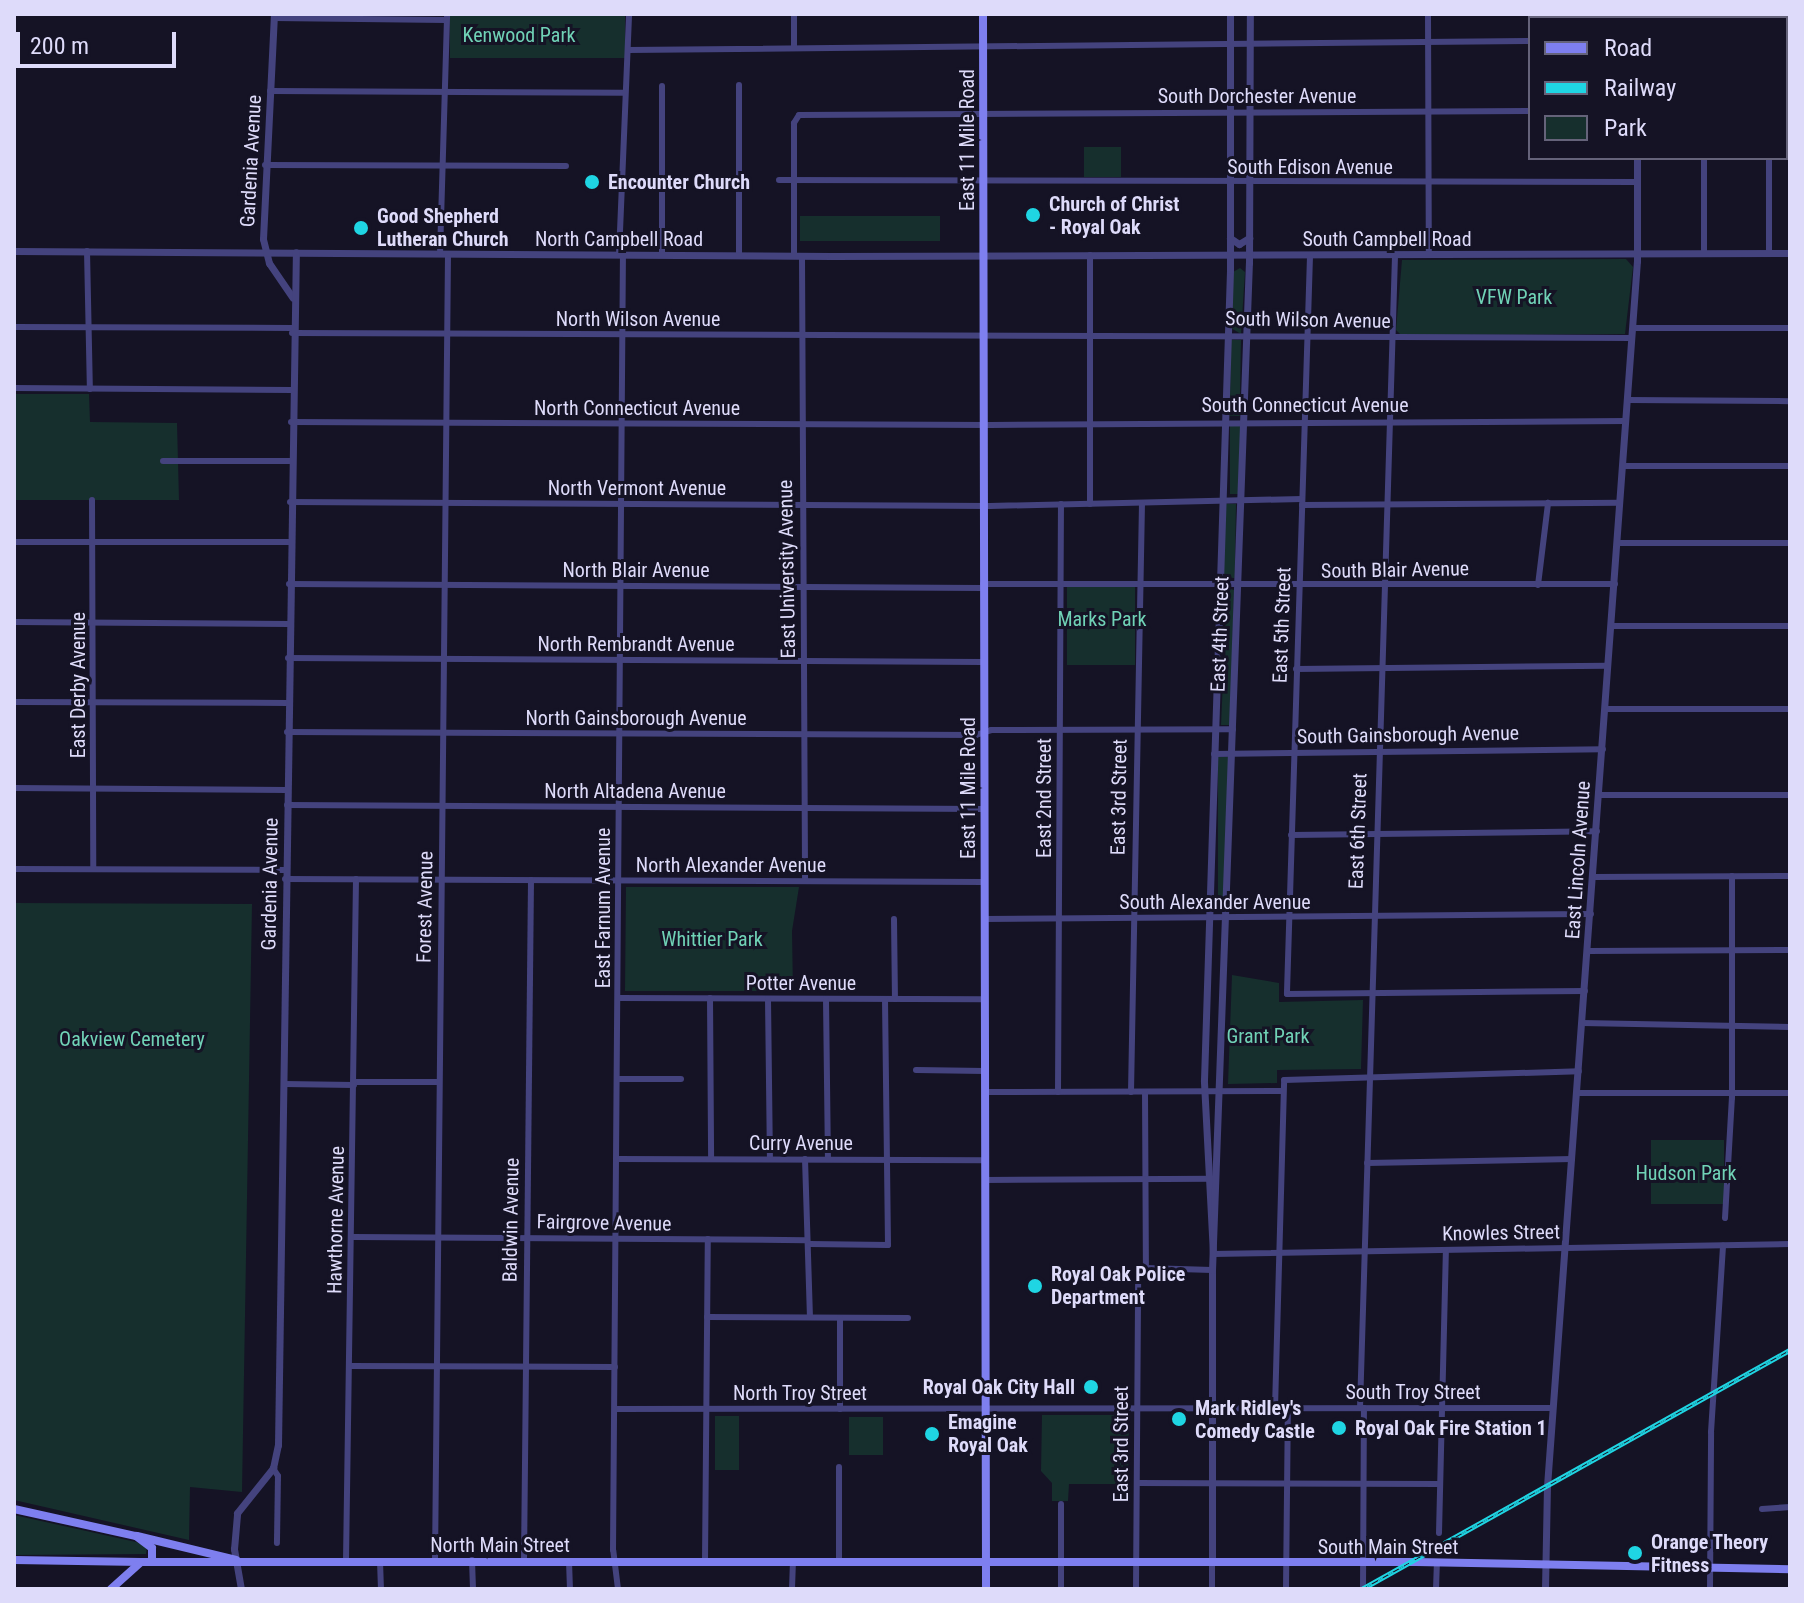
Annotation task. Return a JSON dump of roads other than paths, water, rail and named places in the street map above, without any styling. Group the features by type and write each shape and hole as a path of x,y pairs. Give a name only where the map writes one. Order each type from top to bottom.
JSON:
{"main road":[{"name":"East 11 Mile Road","path":"983,14 986,1589"},
{"path":"14,1509 236,1560"},
{"path":"136,1536 150,1545 154,1561"},
{"path":"14,1560 139,1562"},
{"name":"South Main Street","path":"986,1561 1437,1563 1790,1569"},
{"name":"North Main Street","path":"139,1562 986,1561"},
{"path":"111,1589 139,1562"}],"street":[{"name":"East Farnum Avenue","path":"618,1589 615,1367 621,255 629,14"},
{"path":"794,14 794,48"},
{"name":"East 4th Street","path":"1213,1254 1204,1092 1230,270 1230,14"},
{"name":"East 4th Street","path":"1212,1562 1212,1270 1218,1179 1249,274 1250,14"},
{"path":"1428,14 1429,255"},
{"path":"274,16 447,17"},
{"name":"Gardenia Avenue","path":"274,16 265,165 264,252 293,300"},
{"name":"Forest Avenue","path":"435,1561 447,423 442,166 447,17"},
{"path":"628,50 983,44 1528,41"},
{"path":"739,85 739,256"},
{"path":"662,86 662,255"},
{"path":"270,91 624,93"},
{"name":"South Dorchester Avenue","path":"796,117 1528,111"},
{"name":"East University Avenue","path":"796,117 794,180 802,336 805,881"},
{"name":"East Lincoln Avenue","path":"1545,1589 1543,1565 1553,1408 1638,254 1637,160"},
{"path":"1704,160 1704,253"},
{"path":"1769,160 1769,253"},
{"path":"265,165 566,166"},
{"name":"South Edison Avenue","path":"779,180 1637,182"},
{"path":"1230,238 1239,244 1249,238"},
{"name":"North Campbell Road","path":"14,251 983,255"},
{"path":"87,251 90,389"},
{"name":"Gardenia Avenue","path":"277,1543 278,1476 273,1468 278,1445 292,331 296,252"},
{"name":"South Campbell Road","path":"983,255 1790,253"},
{"path":"1090,255 1090,504"},
{"name":"East 6th Street","path":"1363,1589 1362,1408 1369,995 1395,255"},
{"name":"East 5th Street","path":"1310,256 1287,994 1369,995"},
{"path":"1230,270 1242,266 1249,274"},
{"name":"North Wilson Avenue","path":"14,327 447,334 983,337"},
{"path":"1633,328 1790,328"},
{"name":"South Wilson Avenue","path":"983,337 1632,338"},
{"path":"14,388 292,390"},
{"path":"1628,400 1790,401"},
{"name":"South Connecticut Avenue","path":"983,425 1225,421 1626,421"},
{"name":"North Connecticut Avenue","path":"291,422 983,425"},
{"path":"163,461 291,461"},
{"path":"1623,466 1790,466"},
{"name":"East Derby Avenue","path":"92,500 95,622 93,869"},
{"name":"North Vermont Avenue","path":"290,502 983,506 1240,500 1386,504 1620,503"},
{"name":"East 3rd Street","path":"1131,1092 1142,503"},
{"path":"1538,585 1548,503"},
{"name":"East 2nd Street","path":"1058,1092 1061,504"},
{"path":"14,542 290,542"},
{"path":"1617,543 1790,543"},
{"name":"South Blair Avenue","path":"983,586 1140,583 1238,587 1615,584"},
{"name":"North Blair Avenue","path":"289,584 983,586"},
{"path":"14,622 289,624"},
{"path":"1611,626 1790,626"},
{"name":"North Rembrandt Avenue","path":"288,658 983,662"},
{"path":"1296,669 1609,666"},
{"path":"14,702 288,703"},
{"path":"1606,709 1790,709"},
{"path":"984,732 1233,729"},
{"name":"North Gainsborough Avenue","path":"287,732 984,732"},
{"name":"South Gainsborough Avenue","path":"1214,754 1603,749"},
{"path":"14,788 287,790"},
{"path":"1599,795 1790,795"},
{"name":"North Altadena Avenue","path":"287,805 983,809"},
{"path":"1291,835 1597,831"},
{"name":"North Alexander Avenue","path":"14,869 285,874 356,879 984,882"},
{"path":"1725,1218 1732,1093 1732,876"},
{"path":"1593,877 1790,876"},
{"name":"Hawthorne Avenue","path":"346,1561 356,879"},
{"name":"Baldwin Avenue","path":"524,1560 531,880"},
{"name":"South Alexander Avenue","path":"984,919 1591,914"},
{"path":"894,919 895,999"},
{"path":"1588,951 1790,950"},
{"path":"1369,995 1585,991"},
{"name":"Potter Avenue","path":"619,998 984,999"},
{"path":"710,998 711,1159"},
{"path":"768,999 770,1159"},
{"path":"826,999 828,1159"},
{"path":"885,999 886,1159"},
{"path":"1582,1023 1790,1027"},
{"path":"916,1070 985,1071"},
{"path":"1275,1408 1276,1253 1285,1078 1579,1071"},
{"path":"618,1079 681,1079"},
{"path":"284,1084 439,1082"},
{"path":"985,1092 1282,1091"},
{"name":"East 3rd Street","path":"1136,1589 1138,1273 1146,1268 1145,1092"},
{"path":"1577,1093 1790,1093"},
{"name":"Curry Avenue","path":"617,1159 985,1160"},
{"path":"805,1159 810,1317"},
{"name":"Fairgrove Avenue","path":"353,1237 708,1239 888,1245 886,1159"},
{"path":"1367,1163 1572,1159"},
{"path":"985,1180 1218,1179"},
{"path":"705,1561 708,1239"},
{"name":"Knowles Street","path":"1213,1254 1790,1244"},
{"path":"1710,1589 1712,1398 1723,1245"},
{"path":"1439,1533 1446,1250"},
{"path":"1146,1268 1212,1270"},
{"path":"707,1317 908,1318"},
{"path":"840,1318 840,1409"},
{"path":"350,1366 615,1367"},
{"path":"1286,1589 1288,1408"},
{"name":"South Troy Street","path":"986,1409 1553,1408"},
{"name":"North Troy Street","path":"615,1409 986,1409"},
{"path":"839,1467 839,1561"},
{"path":"241,1589 236,1560 237,1513 273,1468"},
{"path":"1137,1483 1440,1484"},
{"path":"1061,1504 1061,1589"},
{"path":"1762,1509 1790,1507"},
{"path":"472,1560 473,1589"},
{"path":"380,1561 381,1589"},
{"path":"569,1561 570,1589"},
{"path":"792,1589 793,1561"},
{"path":"1212,1562 1212,1589"},
{"path":"1436,1589 1437,1563"}],"railway":[{"path":"1362,1589 1790,1350"}],"place":[{"name":"Encounter Church","path":"592,182"},
{"name":"Church of Christ - Royal Oak","path":"1033,215"},
{"name":"Good Shepherd Lutheran Church","path":"361,228"},
{"name":"Royal Oak Police Department","path":"1035,1286"},
{"name":"Royal Oak City Hall","path":"1091,1387"},
{"name":"Mark Ridley's Comedy Castle","path":"1179,1419"},
{"name":"Royal Oak Fire Station 1","path":"1339,1428"},
{"name":"Emagine Royal Oak","path":"932,1434"},
{"name":"Orange Theory Fitness","path":"1635,1553"}],"park label":[{"name":"Kenwood Park","path":"519,35"},
{"name":"VFW Park","path":"1514,297"},
{"name":"Marks Park","path":"1102,619"},
{"name":"Whittier Park","path":"712,939"},
{"name":"Grant Park","path":"1268,1036"},
{"name":"Oakview Cemetery","path":"132,1039"},
{"name":"Hudson Park","path":"1686,1173"}]}
